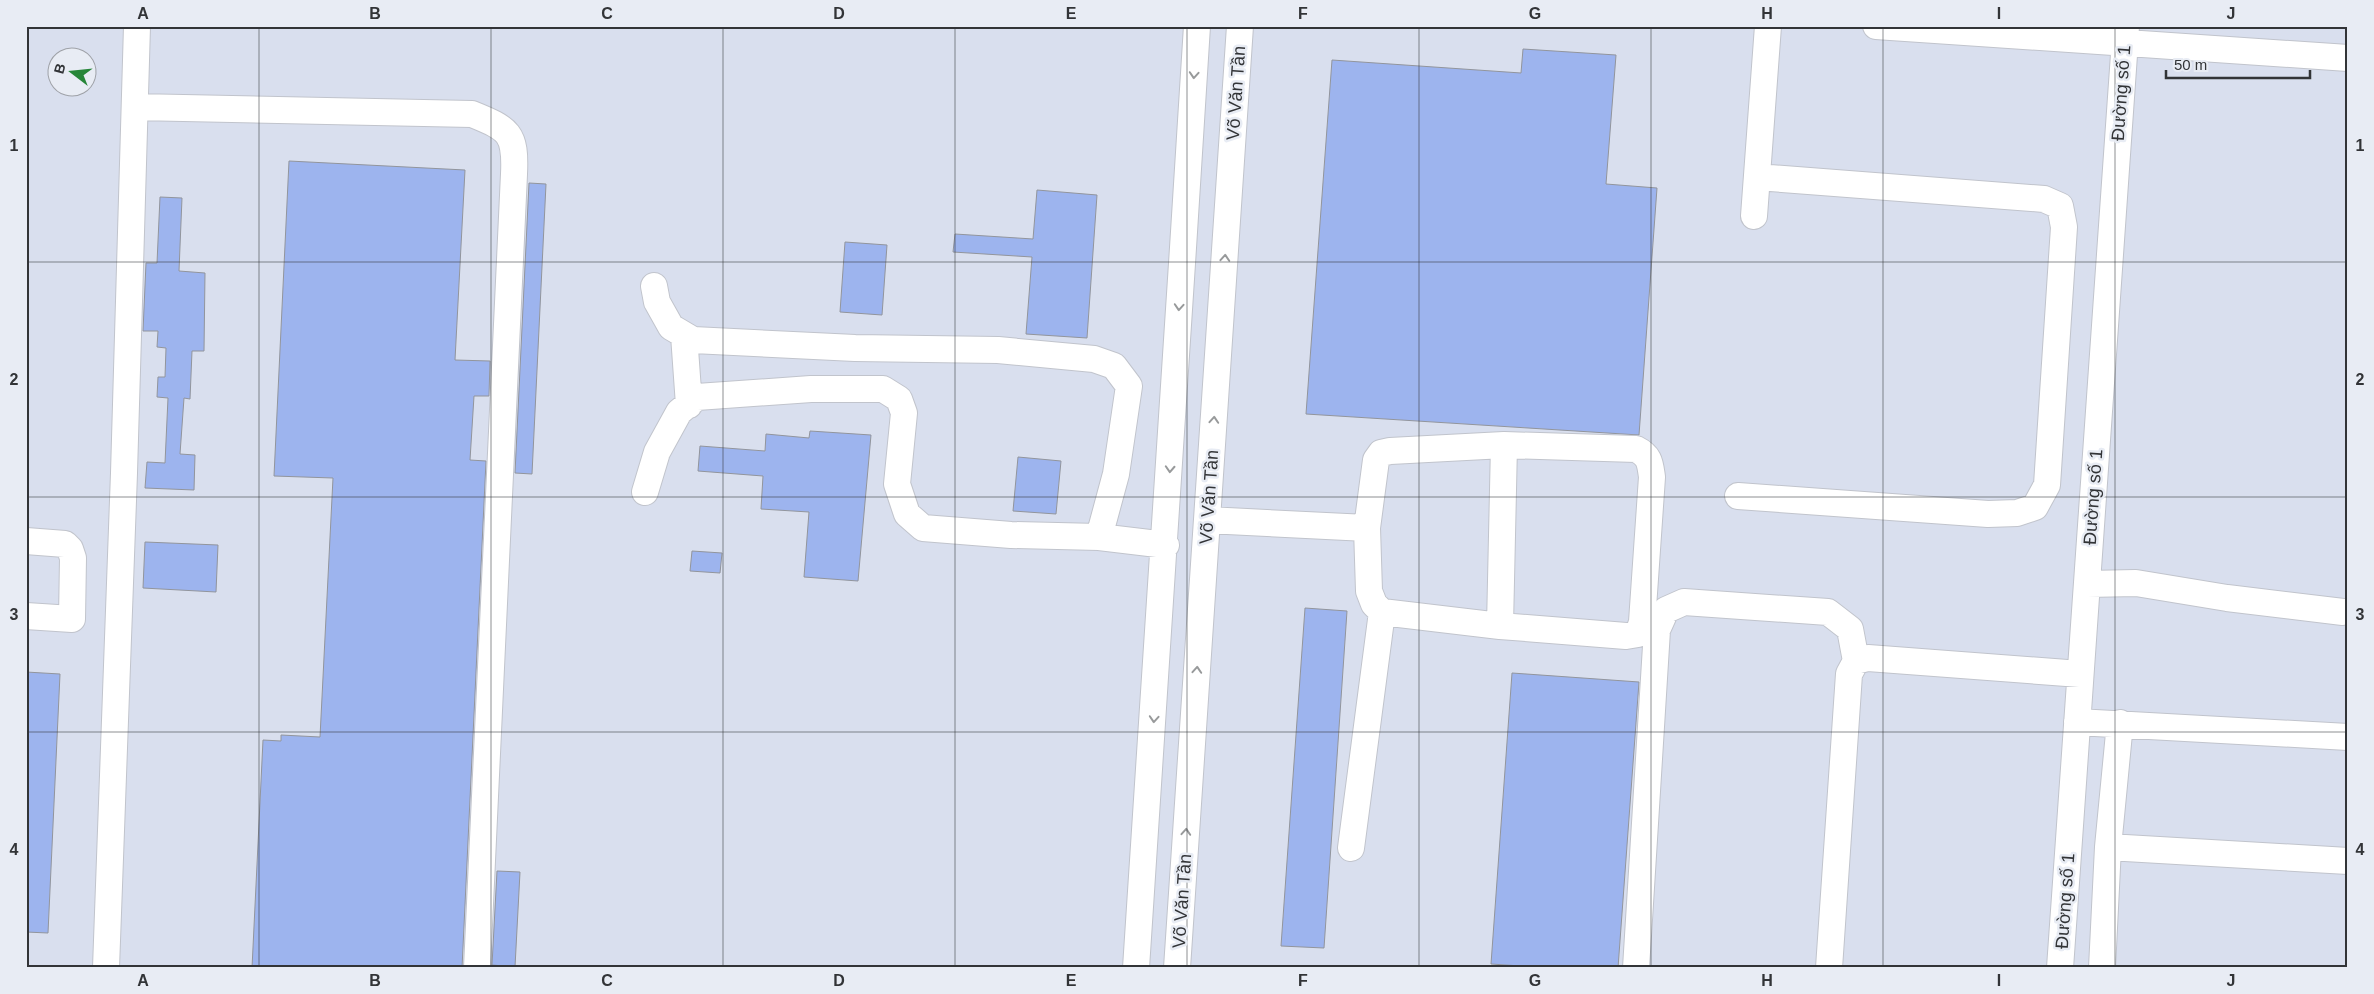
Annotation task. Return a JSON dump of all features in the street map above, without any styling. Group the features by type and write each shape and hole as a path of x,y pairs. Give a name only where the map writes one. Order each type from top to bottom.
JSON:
{"street":[{"path":"106,968 124,473 137,26"},
{"path":"1136,968 1166,545 1174,372 1198,26"},
{"name":"Võ Văn Tần","path":"1177,968 1240,26"},
{"path":"1754,216 1768,26"},
{"path":"1876,26 2125,34 2348,58"},
{"name":"Đường số 1","path":"2060,968 2125,34"},
{"path":"135,107 472,114 504,129 512,140 515,155 477,968"},
{"path":"1738,496 1988,514 2017,513 2035,507 2047,485 2064,227 2060,206 2044,199 1757,177"},
{"path":"654,286 657,302 671,327 693,340 836,347 998,350 1094,358 1114,366 1129,386 1116,474 1099,537"},
{"path":"684,335 688,405"},
{"path":"646,492 657,452 679,412 696,397 811,389 883,389 899,399 904,413 897,484 906,514 923,528 1011,535 1099,537 1166,545"},
{"path":"1500,626 1504,445"},
{"path":"1504,445 1636,450 1646,454 1650,461 1652,477 1642,622 1638,634 1626,636 1500,626 1382,612 1374,604 1369,591 1367,528 1376,460 1382,453 1504,445"},
{"path":"1207,520 1367,528"},
{"path":"26,541 65,544 70,548 73,558 72,619 26,616"},
{"path":"2086,584 2136,583 2227,598 2343,612"},
{"path":"1636,968 1656,630 1666,610 1684,602 1828,612 1850,629 1856,661 1849,674 1830,968"},
{"path":"1351,848 1382,612"},
{"path":"1856,661 1868,658 2080,674"},
{"path":"2077,722 2348,737"},
{"path":"2102,968 2108,847 2120,723"},
{"path":"2108,847 2348,861"}],"shaded area":[{"path":"26,26 2348,26 2348,968 26,968"}],"building":[{"path":"1523,49 1616,55 1606,184 1657,188 1639,435 1306,414 1332,60 1521,73"},
{"path":"289,161 465,170 455,360 490,361 489,396 474,396 470,460 486,461 462,968 252,968 263,740 281,741 281,735 320,737 333,478 274,476"},
{"path":"529,183 546,184 532,474 515,473"},
{"path":"1037,190 1097,195 1087,338 1026,334 1032,257 953,252 955,234 1033,239"},
{"path":"160,197 182,198 179,271 205,273 204,351 192,351 190,399 184,398 180,454 195,455 194,490 145,488 147,462 165,463 168,398 157,397 158,377 165,377 166,348 157,347 158,331 143,331 146,263 157,263"},
{"path":"845,242 887,245 882,315 840,312"},
{"path":"810,431 871,435 858,581 804,577 809,512 761,509 763,476 698,471 700,446 765,451 766,434 809,438"},
{"path":"1018,457 1061,461 1056,514 1013,511"},
{"path":"145,542 218,545 216,592 143,588"},
{"path":"692,551 722,553 720,573 690,571"},
{"path":"1305,608 1347,611 1324,948 1281,946"},
{"path":"26,672 60,674 48,933 26,932"},
{"path":"1512,673 1639,682 1618,968 1550,968 1491,964"},
{"path":"497,871 520,872 515,967 492,965"}]}
